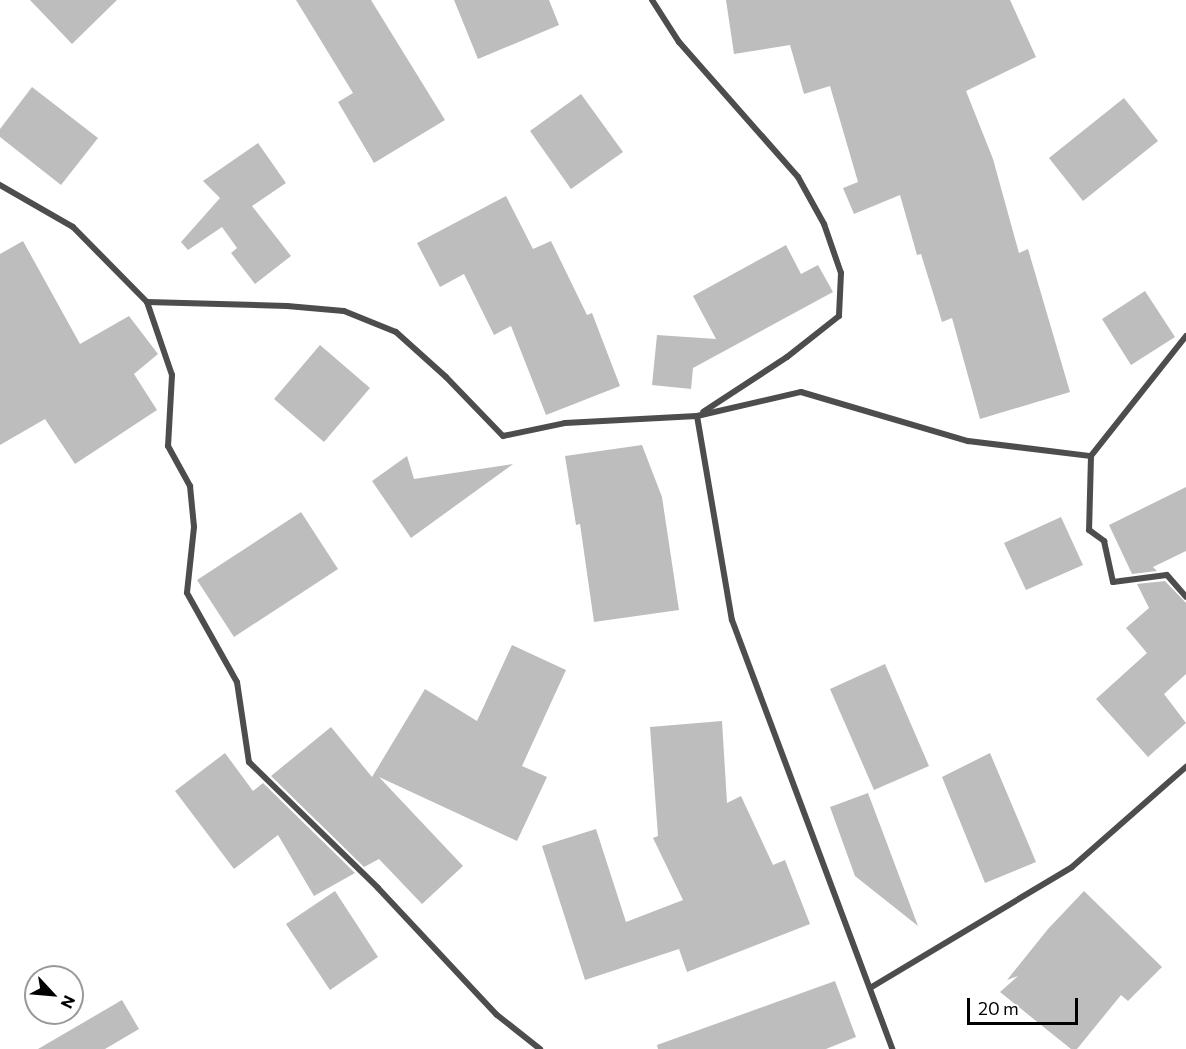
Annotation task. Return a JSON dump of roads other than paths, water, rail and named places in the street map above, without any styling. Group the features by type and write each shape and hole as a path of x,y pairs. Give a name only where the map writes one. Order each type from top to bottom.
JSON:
{"street":[{"path":"652,0 679,42 798,177 824,224 841,273 839,316 787,357 697,416"},
{"path":"0,185 73,226 147,302 171,375 168,446 190,486 194,527 187,593 237,682 249,762 378,888 497,1015 540,1049"},
{"path":"147,302 287,306 344,311 396,332 446,377 503,436 565,423 697,416 801,392 968,441 1091,456"},
{"path":"1186,336 1091,456 1089,530 1104,541 1113,582 1167,575 1186,597"},
{"path":"697,416 732,620 892,1049"},
{"path":"870,988 1072,867 1186,767"}]}
